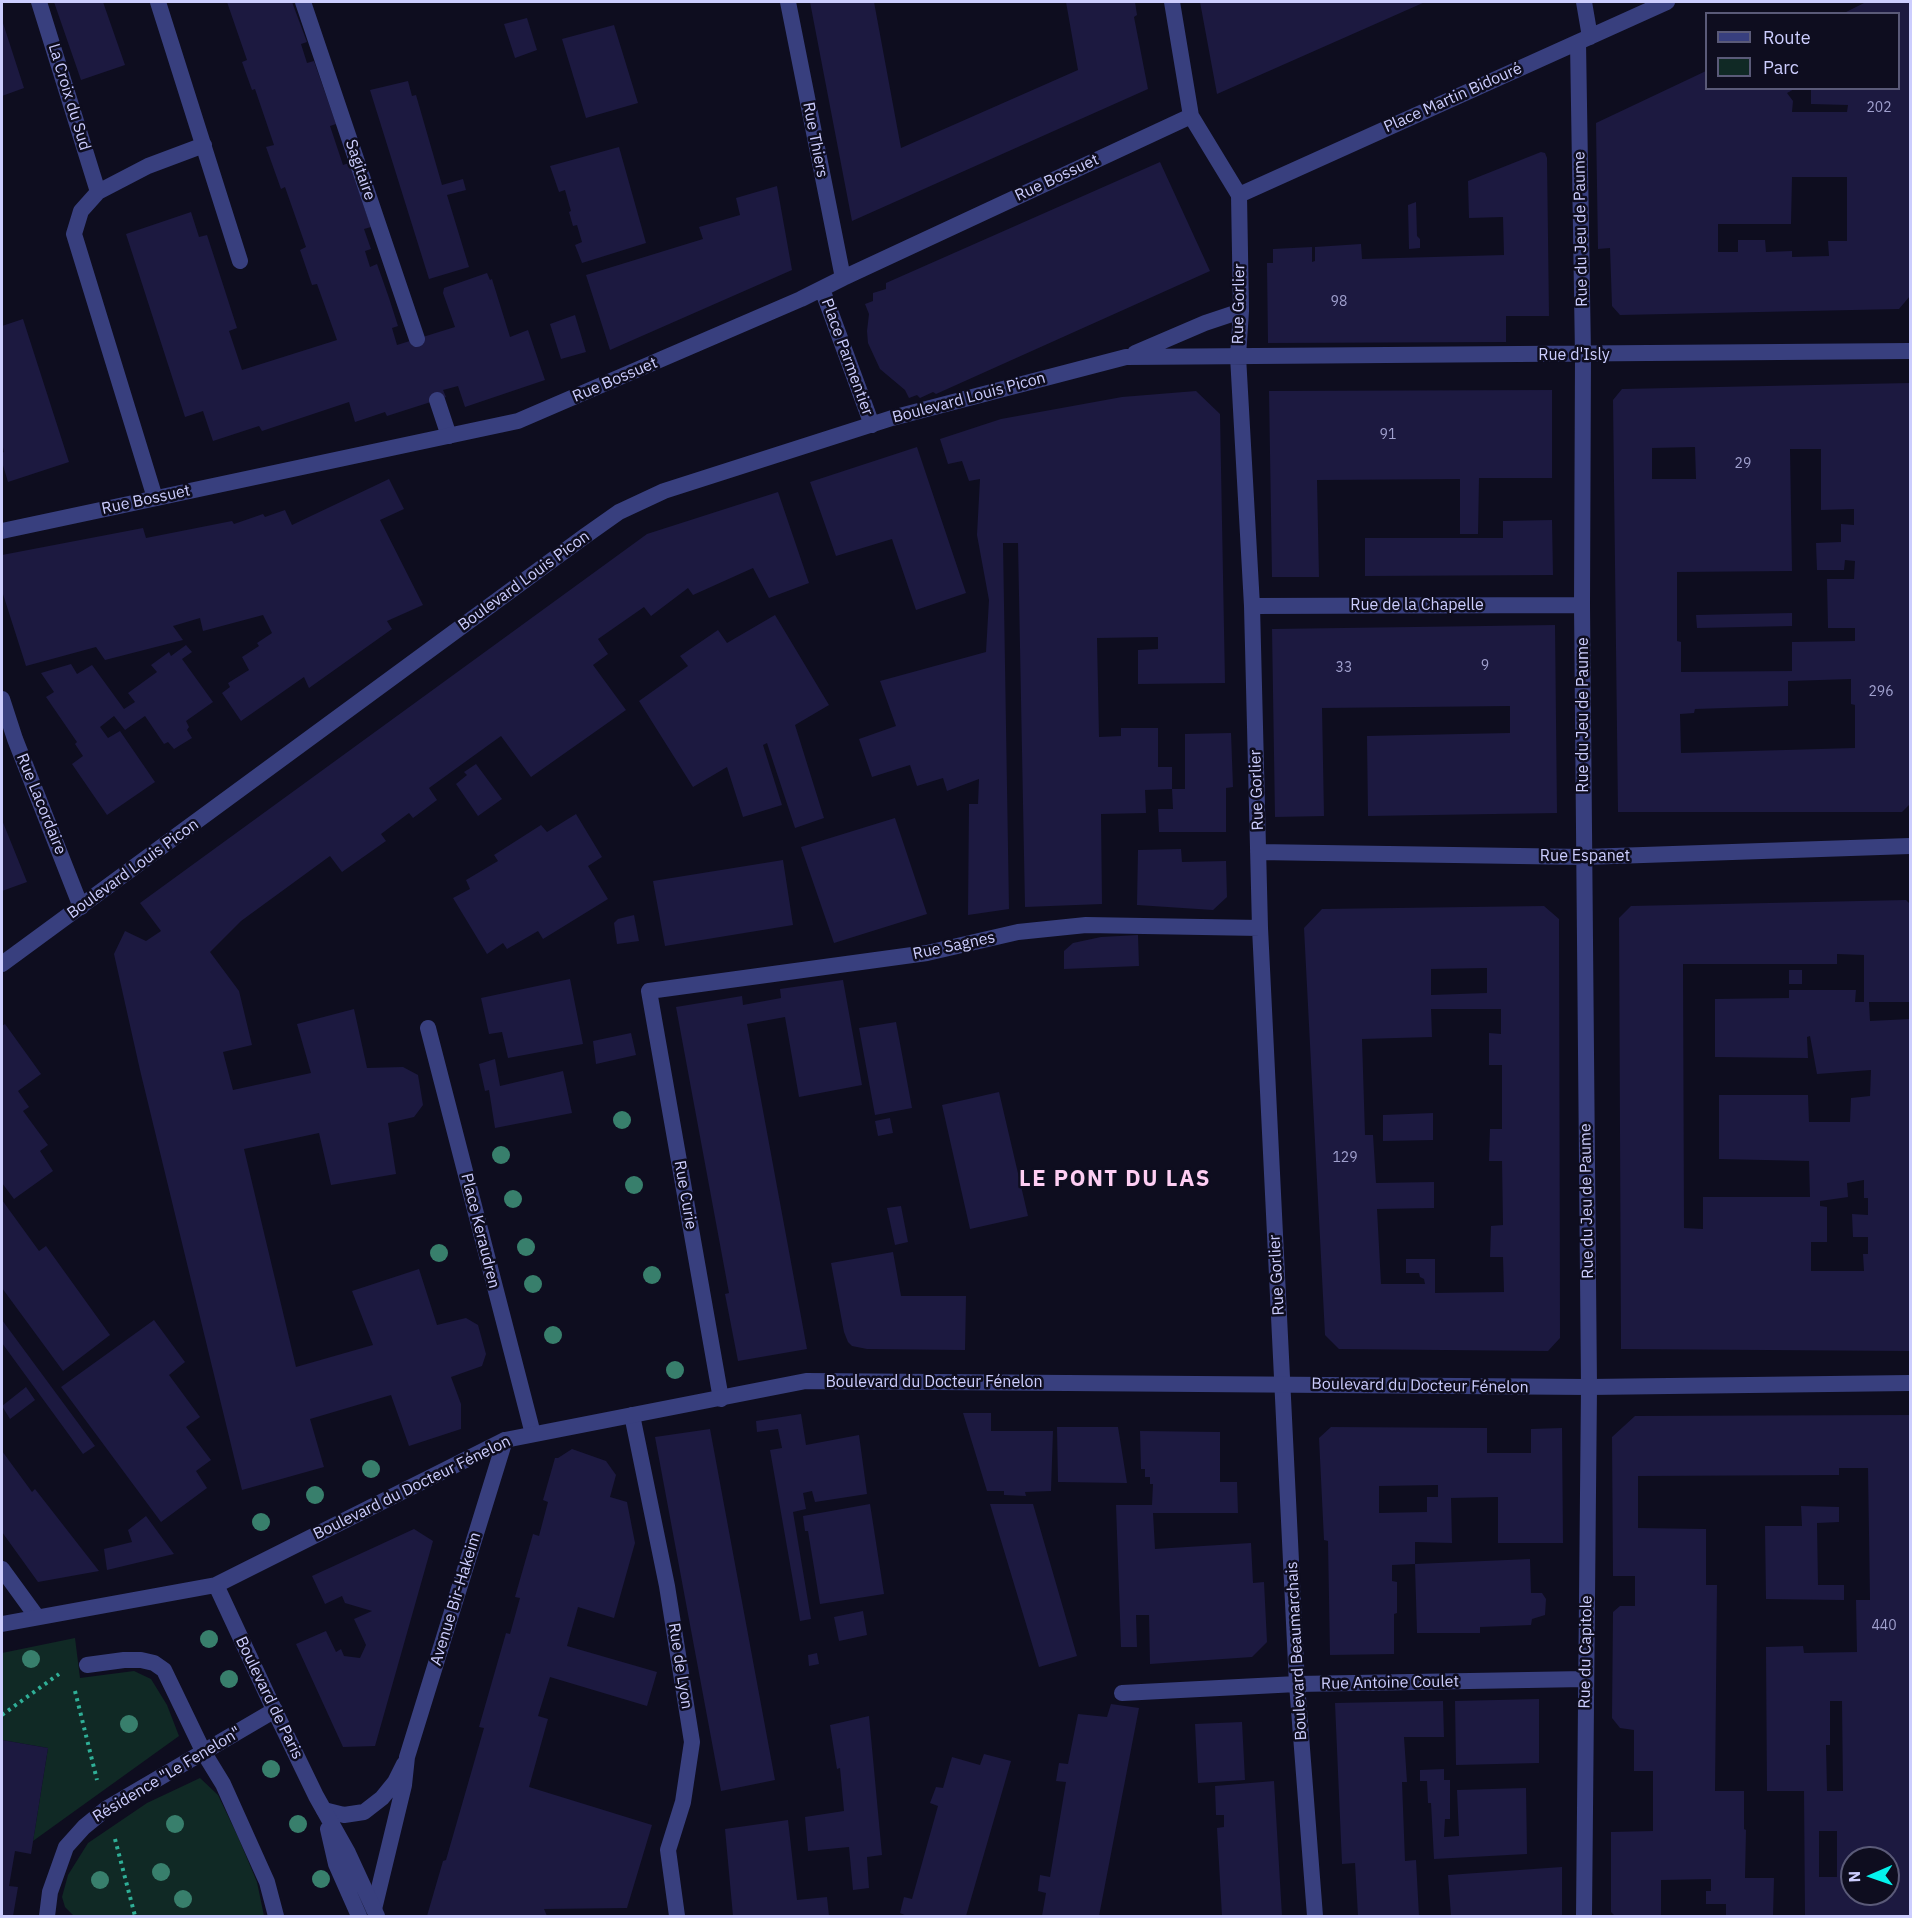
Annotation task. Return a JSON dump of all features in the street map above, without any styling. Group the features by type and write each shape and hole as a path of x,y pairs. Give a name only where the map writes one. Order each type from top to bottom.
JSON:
{"street":[{"name":"La Croix du Sud","path":"39,2 98,192"},
{"path":"158,2 240,261"},
{"name":"Sagitaire","path":"303,2 417,339"},
{"name":"Rue Thiers","path":"788,2 843,278"},
{"path":"1172,2 1191,116 1239,195"},
{"name":"Rue du Jeu de Paume","path":"1584,2 1582,604 1589,1387"},
{"name":"Place Martin Bidouré","path":"1239,195 1667,2"},
{"name":"Rue Bossuet","path":"2,531 518,421 822,289 1191,116"},
{"path":"155,498 74,234 81,211 98,192 148,166 204,146"},
{"name":"Rue Gorlier","path":"1239,195 1241,311 1238,356 1252,606 1260,928 1283,1384"},
{"name":"Place Parmentier","path":"822,289 872,425"},
{"name":"Boulevard Louis Picon","path":"2,964 619,512 664,491 872,425 1126,357 1204,323 1241,311"},
{"name":"Rue d'Isly","path":"1238,356 1911,351"},
{"name":"Boulevard Louis Picon","path":"1126,357 1238,356"},
{"path":"437,400 449,436"},
{"name":"Rue de la Chapelle","path":"1252,606 1582,604"},
{"name":"Rue Lacordaire","path":"2,699 8,742 81,907"},
{"name":"Rue Espanet","path":"1258,852 1584,857 1911,846"},
{"name":"Rue Sagnes","path":"650,991 927,953 1029,931 1086,925 1260,928"},
{"name":"Rue Curie","path":"650,991 721,1399"},
{"name":"Place Keraudren","path":"428,1028 533,1434"},
{"name":"Boulevard du Docteur Fénelon","path":"2,1624 216,1585 505,1440 806,1382 1589,1387 1911,1383"},
{"name":"Boulevard Beaumarchais","path":"1283,1384 1297,1684 1315,1917"},
{"name":"Rue du Capitole","path":"1584,1917 1589,1387"},
{"name":"Rue de Lyon","path":"632,1415 667,1586 692,1742 683,1802 668,1850 677,1917"},
{"name":"Avenue Bir-Hakeim","path":"324,1810 344,1815 364,1812 382,1798 394,1782 407,1757 505,1440"},
{"path":"2,1569 37,1617"},
{"name":"Boulevard de Paris","path":"216,1585 324,1810 348,1853 363,1912"},
{"path":"87,1665 141,1660 154,1663 164,1670 204,1753 223,1784 267,1882 276,1917"},
{"name":"Rue Antoine Coulet","path":"1122,1693 1297,1684 1585,1680"},
{"name":"Résidence \"Le Fenelon\"","path":"47,1917 50,1892 66,1847 84,1827 106,1809 275,1710"},
{"name":"Avenue Bir-Hakeim","path":"363,1912 404,1785 407,1757"}],"path":[{"path":"59,1663 59,1673"},
{"path":"59,1673 66,1677"},
{"path":"2,1715 59,1673"},
{"path":"72,1682 135,1917"}],"green space":[{"path":"75,1638 80,1678 134,1671 151,1679 167,1705 179,1736 33,1841 48,1748 2,1740 2,1653"},
{"path":"200,1778 218,1795 238,1837 257,1882 264,1916 74,1916 65,1907 62,1897 68,1875 88,1843 147,1803"}],"building":[{"path":"54,2 103,2 125,65 81,80"},
{"path":"227,2 292,2 307,42 301,44 307,63 314,61 336,124 330,126 343,165 349,163 371,227 364,229 371,249 365,251 370,267 377,264 389,298 398,326 392,328 397,345 455,327 443,293 444,288 487,273 490,280 492,279 510,337 528,330 545,380 465,407 458,386 443,390 446,397 387,416 385,412 355,422 349,402 262,431 259,426 213,441 203,411 185,417 126,234 191,212 199,237 207,235 237,328 229,331 242,370 337,340 317,284 312,285 300,250 306,247 285,187 281,189 266,147 274,145 255,89 252,90 242,62 247,60"},
{"path":"810,2 874,2 901,148 1078,70 1066,2 1135,2 1137,15 1134,17 1148,89 852,221"},
{"path":"1200,2 1425,2 1217,94"},
{"path":"1866,2 1910,2 1910,296 1899,309 1620,315 1612,306 1610,248 1598,249 1596,123 1705,71 1705,90 1792,90 1787,93 1793,101 1792,112 1847,112 1848,105 1811,104 1811,90 1900,90 1900,12 1846,12","holes":["1792,177 1847,177 1847,241 1828,241 1829,256 1792,257 1792,251 1766,252 1765,240 1738,240 1738,252 1718,252 1718,224 1791,224"]},
{"path":"527,18 537,50 515,58 504,24"},
{"path":"2,20 24,88 2,96"},
{"path":"614,25 638,103 586,118 562,39"},
{"path":"408,81 412,96 416,95 442,185 463,179 466,190 447,195 469,267 429,279 370,90"},
{"path":"619,147 646,243 582,263 575,245 582,242 577,225 573,226 565,190 559,192 550,166"},
{"path":"1541,152 1545,153 1547,158 1549,316 1506,316 1506,342 1268,343 1267,263 1273,263 1273,249 1312,247 1312,262 1315,261 1315,247 1361,244 1362,259 1504,255 1503,217 1469,218 1468,181"},
{"path":"1160,162 1210,271 936,394 933,392 920,398 917,395 909,398 905,390 880,369 868,343 869,314 865,304 873,301 873,293 886,289 886,283"},
{"path":"777,186 792,270 610,350 586,275 703,239 699,227 740,215 736,198"},
{"path":"1416,202 1417,236 1420,239 1420,248 1409,249 1408,205"},
{"path":"575,315 586,352 561,359 550,324"},
{"path":"23,319 69,462 8,482 2,462 4,452 2,443 2,326"},
{"path":"1910,383 1910,804 1902,812 1618,812 1613,400 1622,389","holes":["1695,447 1696,479 1652,479 1652,448","1790,449 1821,449 1821,510 1854,509 1854,525 1841,524 1841,542 1816,543 1817,570 1844,570 1845,560 1855,561 1854,579 1827,579 1828,628 1855,628 1855,641 1792,642 1792,671 1681,672 1681,642 1677,641 1677,572 1792,571","1851,679 1851,704 1855,705 1855,748 1681,753 1680,714 1694,713 1695,709 1788,706 1788,681"]},
{"path":"1552,390 1552,478 1479,478 1478,534 1460,534 1460,479 1317,480 1319,577 1272,577 1269,391"},
{"path":"1196,391 1220,414 1225,683 1138,684 1138,650 1158,649 1158,637 1097,638 1099,737 1121,736 1121,728 1158,728 1158,767 1172,767 1172,789 1145,790 1146,813 1101,814 1102,904 1025,907 1018,543 1003,543 1009,909 968,915 969,804 978,804 979,779 947,791 943,778 917,786 910,765 872,777 859,739 896,726 880,681 986,652 989,600 977,535 980,479 969,481 962,461 948,464 940,439 1001,419 1122,397"},
{"path":"917,447 966,593 916,610 892,539 836,556 810,482"},
{"path":"389,479 404,509 380,520 423,605 387,621 392,629 309,688 304,677 241,721 222,693 230,687 228,683 249,670 242,657 259,646 257,643 272,633 263,615 203,631 200,618 173,626 183,640 105,660 96,647 26,666 2,591 2,555 143,528 146,538 232,521 234,524 263,514 265,517 285,510 292,525"},
{"path":"778,492 809,583 769,598 753,568 693,595 688,588 651,616 644,607 598,639 608,654 593,665 626,710 531,777 501,736 429,788 437,800 413,818 409,813 381,834 386,841 342,872 330,856 241,921 210,952 239,991 252,1045 223,1052 233,1090 311,1073 297,1024 354,1009 367,1068 403,1067 418,1075 423,1105 414,1117 388,1123 396,1174 331,1185 319,1133 244,1149 296,1367 373,1345 352,1291 419,1269 437,1325 466,1318 478,1325 486,1354 482,1366 451,1377 461,1404 461,1429 409,1446 391,1395 310,1419 324,1467 242,1490 114,954 125,931 146,941 161,931 140,903 647,534"},
{"path":"1552,520 1553,575 1365,576 1365,538 1503,538 1503,521"},
{"path":"1792,613 1792,626 1697,628 1696,615"},
{"path":"775,615 829,705 795,725 824,818 795,828 767,743 763,745 782,805 743,817 727,767 693,787 639,701 688,666 680,656 718,630 727,643"},
{"path":"1555,625 1557,813 1368,816 1367,736 1510,733 1510,706 1322,708 1324,816 1275,817 1272,629"},
{"path":"186,645 192,652 182,659 213,702 186,721 189,727 187,730 192,738 174,749 168,742 164,744 145,716 125,730 114,716 100,727 108,738 120,731 155,782 107,815 72,764 83,756 75,744 77,742 46,697 54,692 41,673 71,664 77,674 92,665 124,709 135,702 128,693 157,672 151,665 169,652 171,656"},
{"path":"1231,733 1233,787 1226,788 1226,832 1159,832 1158,809 1173,809 1172,789 1185,789 1185,734"},
{"path":"476,764 502,799 478,816 456,784 467,775 464,772"},
{"path":"576,814 602,857 588,866 608,899 543,939 538,931 507,949 503,943 487,954 453,898 470,889 466,880 498,861 494,855 541,825 547,832"},
{"path":"895,818 927,914 834,943 801,847"},
{"path":"2,820 27,882 2,891"},
{"path":"1181,849 1182,862 1226,861 1227,897 1213,910 1137,905 1138,850"},
{"path":"783,860 793,925 665,946 653,881"},
{"path":"1906,900 1910,904 1910,1002 1869,1002 1870,1021 1910,1019 1910,1351 1621,1349 1619,918 1631,906","holes":["1837,954 1864,955 1864,1002 1855,1002 1856,990 1789,990 1789,998 1715,999 1715,1057 1808,1058 1807,1037 1810,1036 1817,1074 1871,1070 1870,1096 1851,1098 1850,1122 1809,1122 1808,1095 1719,1095 1719,1159 1809,1161 1810,1197 1703,1197 1703,1229 1684,1228 1683,964 1837,964","1864,1180 1864,1198 1868,1198 1868,1215 1852,1214 1853,1237 1868,1237 1868,1254 1863,1254 1864,1271 1811,1271 1811,1242 1827,1242 1827,1207 1820,1206 1820,1201 1848,1197 1847,1183"]},
{"path":"1544,906 1559,919 1560,1338 1548,1351 1339,1349 1325,1335 1304,928 1322,909","holes":["1487,968 1487,993 1431,995 1431,969","1431,1009 1501,1009 1501,1034 1489,1033 1489,1065 1502,1065 1502,1129 1490,1129 1489,1161 1502,1161 1503,1225 1491,1226 1490,1257 1503,1257 1504,1292 1435,1293 1435,1259 1406,1259 1406,1273 1419,1273 1425,1284 1381,1284 1377,1209 1434,1208 1434,1182 1376,1183 1373,1135 1365,1135 1362,1039 1432,1037"]},
{"path":"634,915 639,941 617,944 614,923 618,919"},
{"path":"1138,935 1139,966 1064,969 1064,951 1073,943 1101,937"},
{"path":"1789,970 1802,970 1802,984 1789,984"},
{"path":"570,979 583,1044 508,1058 502,1032 489,1034 481,998"},
{"path":"843,980 862,1085 799,1097 785,1017 747,1024 807,1349 738,1361 725,1294 729,1293 676,1007 742,996 743,1005 781,998 780,989"},
{"path":"896,1022 912,1108 875,1115 859,1028"},
{"path":"5,1024 41,1074 18,1091 29,1107 23,1111 48,1145 40,1151 53,1171 14,1199 2,1183 2,1026"},
{"path":"631,1033 636,1055 596,1064 593,1041"},
{"path":"495,1059 500,1086 563,1071 572,1113 495,1128 489,1090 485,1091 479,1064"},
{"path":"999,1092 1028,1216 970,1229 942,1105"},
{"path":"1433,1113 1433,1140 1383,1141 1383,1115"},
{"path":"890,1118 893,1133 878,1136 875,1121"},
{"path":"2,1200 39,1251 46,1246 110,1335 63,1371 2,1288"},
{"path":"901,1206 908,1242 895,1245 887,1208"},
{"path":"893,1252 901,1296 966,1296 965,1350 867,1349 852,1346 848,1342 844,1332 831,1263"},
{"path":"2,1320 95,1446 83,1454 2,1343"},
{"path":"154,1320 185,1362 169,1375 200,1417 186,1427 211,1460 196,1471 207,1488 161,1522 61,1387"},
{"path":"26,1387 35,1400 10,1419 2,1406"},
{"path":"963,1413 991,1413 991,1431 1053,1431 1051,1491 1025,1492 1026,1496 1004,1495 1004,1491 987,1491"},
{"path":"801,1414 806,1445 859,1435 867,1494 815,1502 812,1491 803,1493 806,1509 793,1512 811,1619 800,1621 770,1450 782,1448 778,1429 757,1432 756,1421"},
{"path":"1910,1415 1910,1916 1805,1916 1804,1791 1767,1791 1766,1647 1803,1646 1804,1653 1857,1652 1856,1600 1870,1600 1868,1468 1839,1468 1839,1475 1638,1476 1638,1528 1706,1529 1706,1585 1717,1585 1715,1791 1744,1791 1745,1878 1774,1878 1773,1916 1726,1916 1726,1904 1706,1904 1706,1891 1711,1891 1711,1879 1661,1880 1661,1916 1615,1916 1611,1912 1611,1832 1653,1831 1653,1771 1634,1771 1634,1730 1620,1728 1612,1718 1613,1612 1620,1606 1635,1606 1635,1576 1613,1576 1612,1437 1635,1416","holes":["1830,1701 1842,1701 1843,1791 1827,1791 1826,1745 1830,1745","1819,1831 1837,1831 1837,1877 1819,1877"]},
{"path":"1057,1427 1118,1427 1127,1483 1058,1482"},
{"path":"1331,1427 1487,1428 1487,1453 1531,1453 1531,1429 1562,1428 1563,1543 1498,1543 1498,1497 1451,1498 1452,1543 1415,1542 1415,1564 1392,1565 1392,1581 1397,1582 1394,1654 1330,1655 1328,1541 1324,1540 1319,1438","holes":["1438,1485 1438,1497 1427,1497 1427,1512 1379,1513 1379,1486"]},
{"path":"710,1429 775,1780 721,1791 655,1437"},
{"path":"1140,1431 1220,1432 1220,1482 1237,1482 1238,1513 1153,1513 1155,1549 1251,1543 1253,1583 1264,1582 1267,1642 1252,1657 1150,1664 1149,1615 1136,1615 1137,1647 1121,1647 1116,1505 1152,1505 1153,1484 1150,1484 1150,1477 1145,1477 1145,1469 1141,1469"},
{"path":"572,1449 606,1461 616,1475 610,1497 627,1502 635,1543 614,1618 578,1607 567,1646 657,1672 647,1706 550,1677 538,1716 548,1719 529,1787 652,1825 627,1908 544,1909 547,1916 427,1916 443,1861 446,1860 484,1728 479,1727 506,1633 510,1634 520,1598 515,1597 533,1534 539,1536 548,1502 543,1500 555,1458"},
{"path":"2,1451 32,1492 35,1489 99,1571 38,1582 2,1532"},
{"path":"870,1504 884,1594 820,1604 808,1531 805,1531 803,1516"},
{"path":"990,1504 1033,1504 1077,1656 1039,1667"},
{"path":"1801,1506 1839,1507 1839,1522 1817,1523 1818,1585 1844,1585 1844,1600 1766,1599 1765,1526 1802,1526"},
{"path":"146,1516 174,1554 107,1570 104,1549 132,1542 128,1530"},
{"path":"414,1529 433,1541 375,1746 343,1747 296,1644 326,1631 336,1652 341,1649 344,1656 360,1658 366,1645 354,1619 372,1611 345,1603 342,1596 325,1604 312,1576"},
{"path":"1530,1559 1531,1593 1542,1593 1546,1599 1545,1615 1532,1619 1531,1625 1480,1627 1480,1633 1417,1633 1415,1564"},
{"path":"863,1611 867,1635 839,1641 834,1617"},
{"path":"817,1653 819,1664 809,1666 808,1655"},
{"path":"1539,1699 1539,1763 1456,1765 1455,1701"},
{"path":"1443,1701 1444,1737 1404,1737 1407,1782 1402,1782 1405,1861 1416,1860 1419,1916 1358,1916 1355,1863 1342,1864 1335,1703"},
{"path":"1111,1704 1139,1708 1099,1916 1042,1916 1046,1893 1038,1891 1040,1875 1050,1877 1066,1782 1056,1781 1059,1763 1068,1764 1078,1714 1107,1717"},
{"path":"869,1716 882,1855 867,1857 869,1888 853,1890 849,1847 808,1851 805,1817 844,1811 840,1768 837,1769 830,1725"},
{"path":"1242,1722 1245,1780 1198,1783 1195,1724"},
{"path":"2,1740 48,1748 31,1854 15,1851 9,1886 18,1887 13,1916 2,1916"},
{"path":"984,1754 1011,1761 966,1916 907,1916 900,1913 904,1897 912,1899 938,1806 930,1803 936,1787 943,1788 952,1757 980,1765"},
{"path":"1444,1769 1444,1780 1450,1780 1450,1819 1445,1819 1444,1837 1459,1836 1457,1790 1526,1788 1527,1854 1434,1859 1431,1803 1428,1803 1427,1781 1420,1781 1420,1770"},
{"path":"1274,1781 1282,1916 1222,1916 1217,1828 1224,1827 1224,1815 1216,1815 1215,1786"},
{"path":"788,1820 797,1900 827,1897 829,1916 733,1916 725,1829"},
{"path":"1562,1867 1562,1916 1451,1916 1448,1875"}],"district":[{"name":"LE PONT DU LAS","path":"1115,1180"}]}
